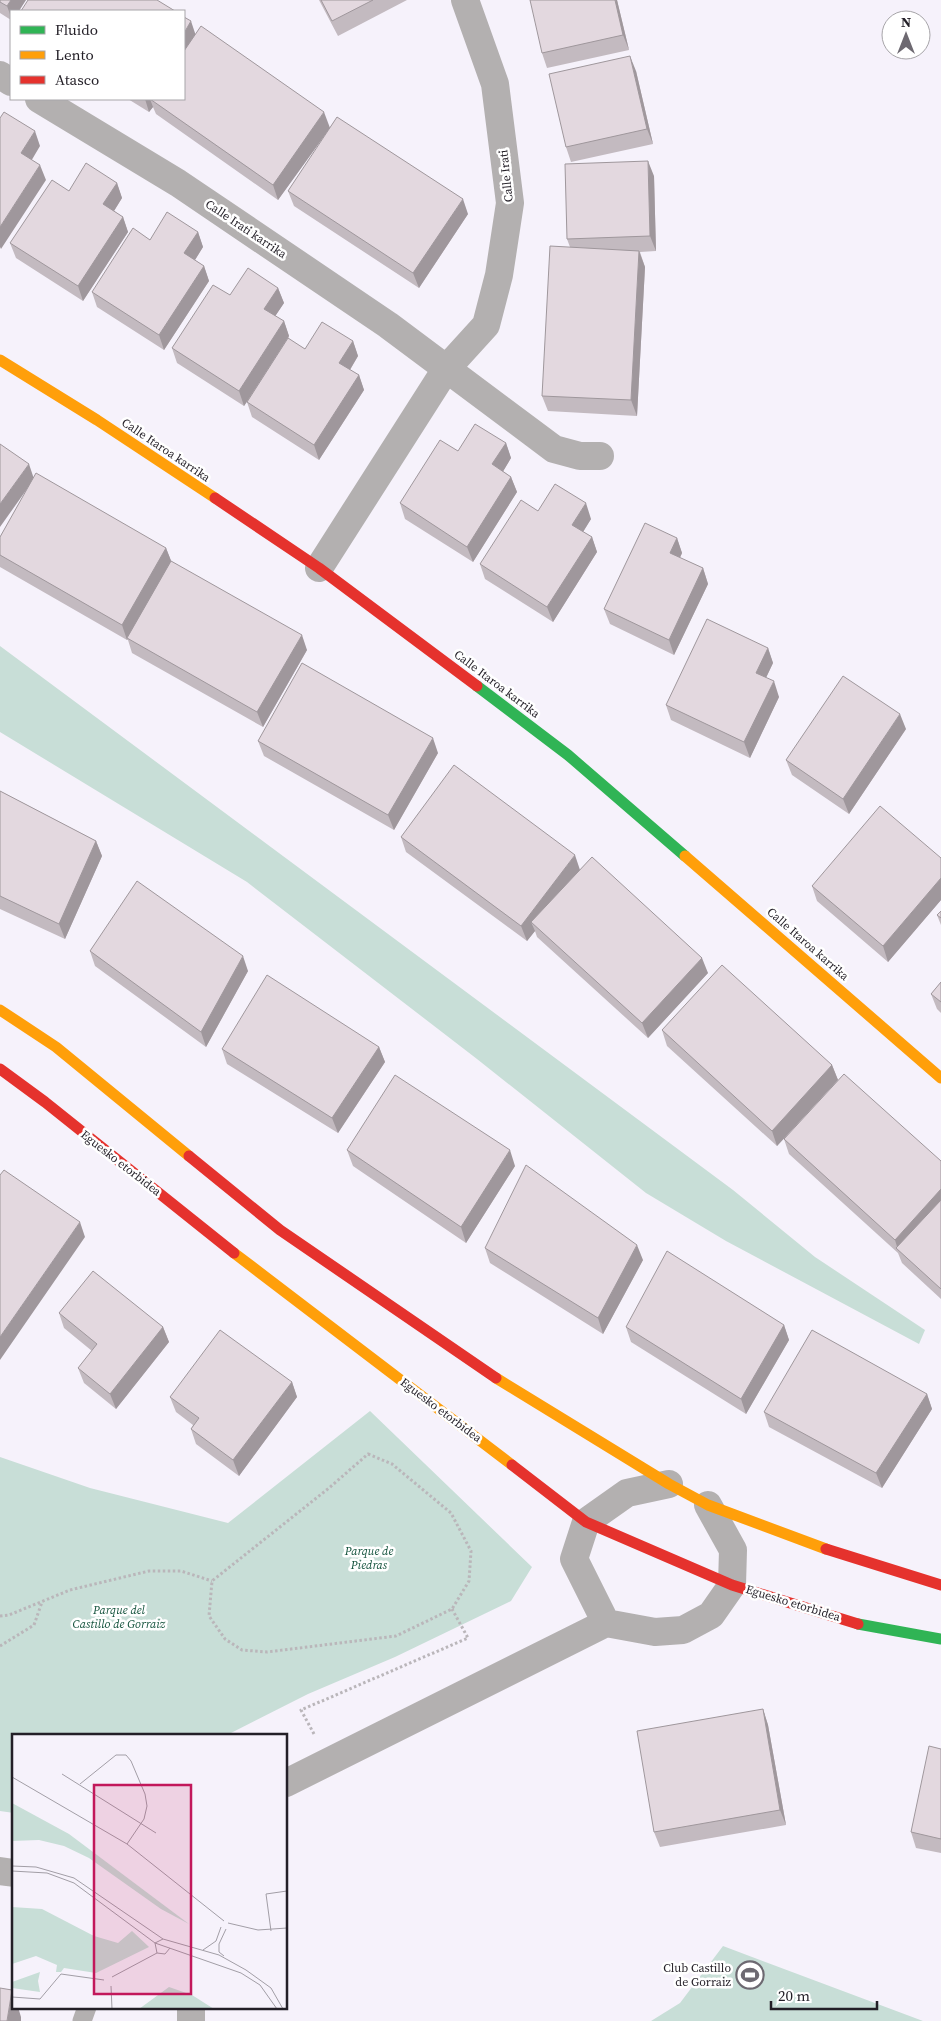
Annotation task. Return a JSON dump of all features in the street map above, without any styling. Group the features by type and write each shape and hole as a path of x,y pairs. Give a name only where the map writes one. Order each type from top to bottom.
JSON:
{"street":[{"name":"Calle Irati","path":"319,568 446,370 486,325 499,275 510,203 495,84 465,0"},
{"name":"Calle Irati karrika","path":"41,100 178,183 388,325 446,370"},
{"name":"Calle Itaroa karrika","path":"0,360 97,420 319,568 416,639 568,755 941,1078"},
{"path":"446,370 554,449 580,456 600,456"},
{"path":"0,1010 56,1047 280,1230 518,1393 669,1484 708,1504 833,1551 941,1584"},
{"name":"Eguesko etorbidea","path":"0,1069 245,1261 586,1522 732,1585 862,1625 941,1639"},
{"path":"606,1623 574,1559 586,1522 627,1493 669,1484"},
{"path":"288,1782 606,1623 654,1632 683,1630 711,1615 732,1585 733,1550 708,1504"},
{"path":"191,2008 191,2021"}],"lane":[{"path":"82,2021 87,2008"}],"path":[{"path":"368,1454 392,1464 451,1513 471,1551 469,1581 452,1609 396,1636 268,1652 242,1650 225,1639 209,1616 212,1581 329,1488 368,1454"},
{"path":"0,1616 70,1590 150,1571 181,1571 212,1581"},
{"path":"0,1646 34,1625 42,1602"},
{"path":"328,1761 301,1710 468,1638 452,1609"}],"green space":[{"path":"0,646 733,1190 815,1257 925,1330 919,1344 726,1241 646,1193 477,1059 247,882 0,732"},
{"name":"Parque del Castillo de Gorraiz","path":"370,1411 532,1567 511,1601 395,1657 308,1694 229,1734 12,1734 12,1813 0,1811 0,1457 90,1488 228,1523"},
{"name":"Club Castillo de Gorraiz","path":"723,1946 923,2021 651,2021 680,2003"}],"building":[{"path":"0,0 11,0 7,6 0,2"},
{"path":"28,0 157,0 173,10 22,10"},
{"path":"321,0 373,0 332,21"},
{"path":"530,0 615,0 623,35 542,53"},
{"path":"185,18 191,21 185,31"},
{"path":"201,26 324,112 273,185 151,100 185,100 185,50"},
{"path":"630,56 647,129 566,147 549,74"},
{"path":"4,112 35,131 21,153 40,165 0,227 0,118"},
{"path":"337,117 463,199 413,273 288,191"},
{"path":"648,161 650,236 567,239 565,164"},
{"path":"86,163 117,183 103,204 123,217 78,286 10,243 52,180 69,191"},
{"path":"167,212 198,232 184,253 204,266 159,335 92,292 133,228 150,240"},
{"path":"550,246 639,251 631,400 542,396"},
{"path":"248,268 278,288 264,309 284,321 239,391 172,348 213,285 230,295"},
{"path":"322,322 353,341 339,363 359,375 314,445 247,402 288,338 305,349"},
{"path":"475,424 506,443 492,464 511,477 467,547 400,503 440,440 458,451"},
{"path":"0,444 29,464 0,504"},
{"path":"36,473 166,548 122,625 0,555 0,537"},
{"path":"555,484 586,503 572,525 592,537 547,607 480,564 521,500 538,511"},
{"path":"645,523 677,538 670,553 703,568 669,640 604,609"},
{"path":"171,561 302,635 257,712 127,638"},
{"path":"707,619 768,648 756,673 774,681 744,742 666,705"},
{"path":"302,663 433,738 388,815 258,741"},
{"path":"843,676 900,714 843,799 786,760"},
{"path":"454,765 575,855 521,926 401,837"},
{"path":"0,791 96,841 59,924 0,896"},
{"path":"880,806 941,858 941,878 883,946 812,886"},
{"path":"592,857 702,958 642,1023 531,922"},
{"path":"137,881 243,956 201,1032 90,951"},
{"path":"722,965 832,1065 772,1131 662,1030"},
{"path":"267,975 379,1047 332,1118 222,1049"},
{"path":"941,982 941,1002 931,994"},
{"path":"844,1074 941,1161 941,1189 895,1240 784,1139"},
{"path":"395,1075 510,1150 461,1227 347,1150"},
{"path":"526,1165 637,1245 598,1318 485,1248"},
{"path":"4,1170 80,1222 0,1337 0,1175"},
{"path":"941,1200 941,1289 896,1248"},
{"path":"667,1251 784,1325 741,1399 626,1327"},
{"path":"93,1271 163,1327 110,1394 78,1368 97,1344 59,1313"},
{"path":"220,1330 292,1382 233,1460 191,1429 199,1418 170,1397"},
{"path":"812,1330 927,1394 876,1473 764,1412"},
{"path":"763,1709 780,1810 654,1832 637,1731"},
{"path":"929,1746 941,1749 941,1839 911,1832"},
{"path":"0,1988 12,1990 7,2021 0,2021"}],"traffic: fast":[{"path":"477,686 568,755 685,856"},
{"path":"858,1624 941,1639"}],"traffic: slow":[{"path":"0,360 97,420 215,498"},
{"path":"685,856 941,1078"},
{"path":"0,1010 56,1047 189,1156"},
{"path":"234,1253 512,1465"},
{"path":"496,1378 669,1484 708,1505 826,1549"}],"traffic: jam":[{"path":"215,498 319,568 477,686"},
{"path":"0,1069 45,1102 234,1253"},
{"path":"189,1156 280,1230 496,1378"},
{"path":"512,1465 586,1522 732,1585 858,1624"},
{"path":"826,1549 941,1585"}],"place":[{"name":"Club Castillo de Gorraiz","path":"750,1975"}],"park label":[{"name":"Parque de Piedras","path":"369,1558"}]}
